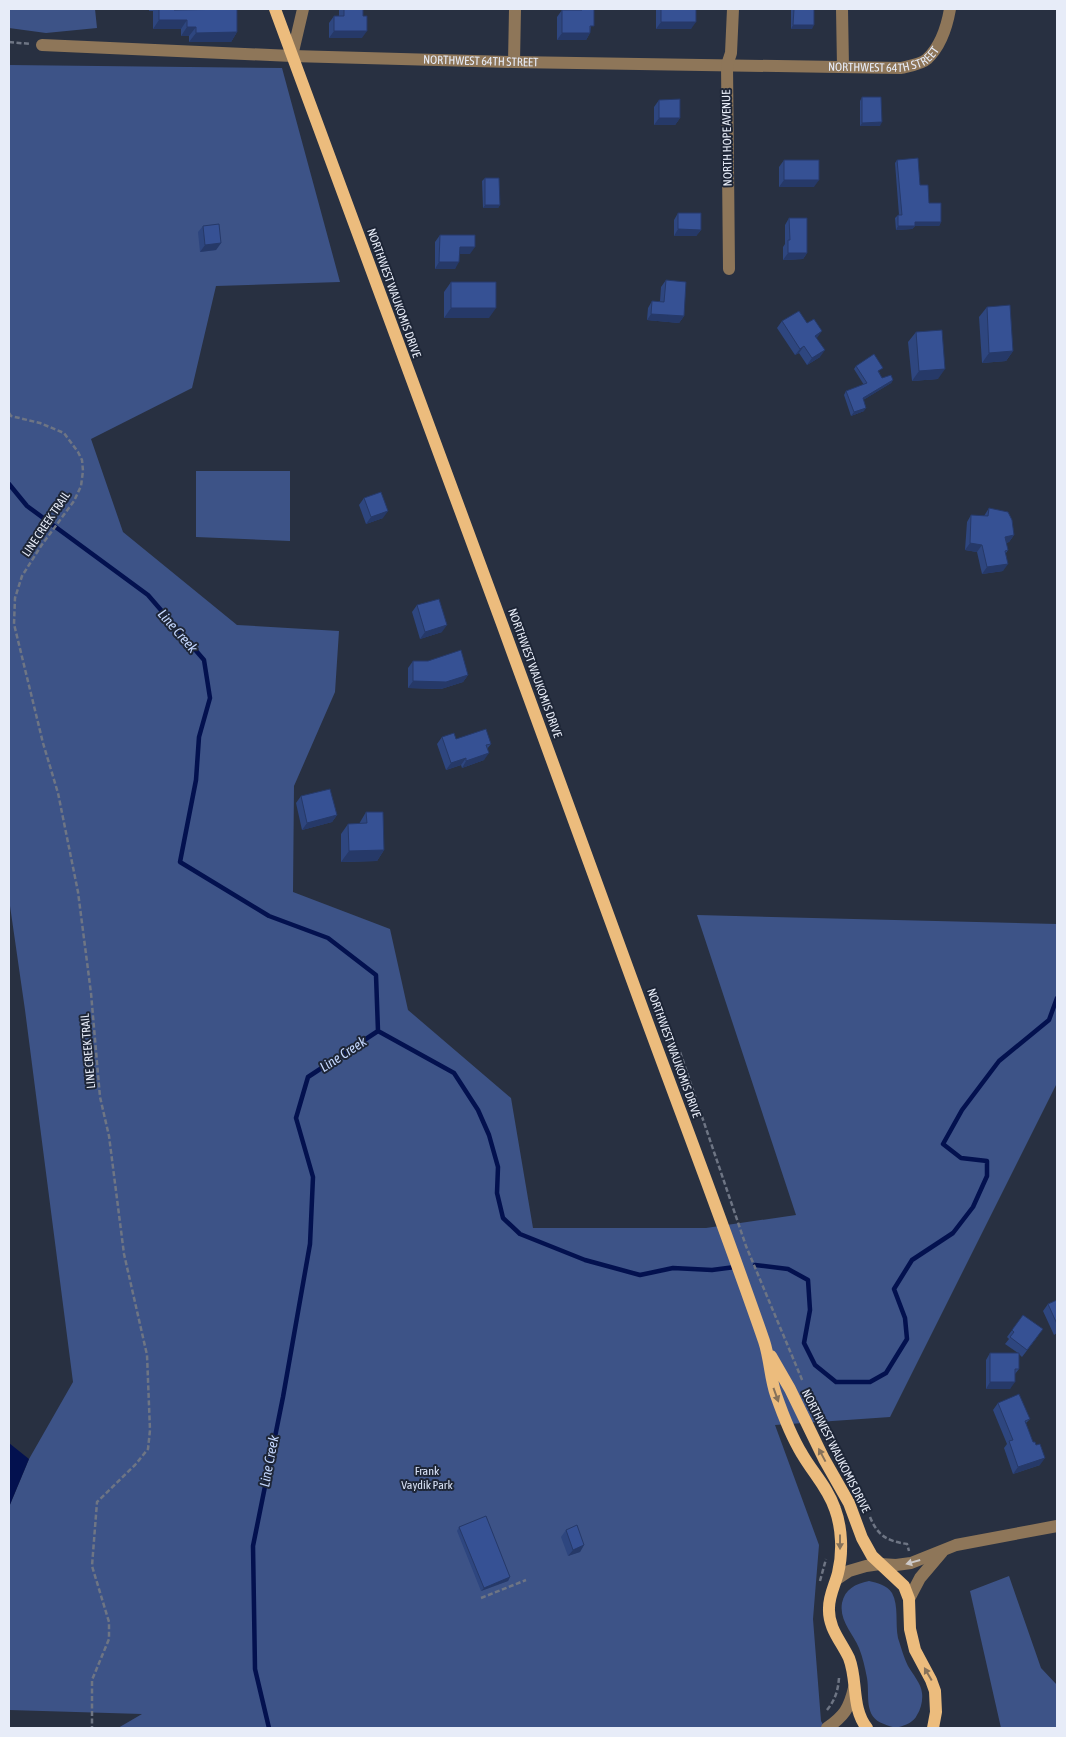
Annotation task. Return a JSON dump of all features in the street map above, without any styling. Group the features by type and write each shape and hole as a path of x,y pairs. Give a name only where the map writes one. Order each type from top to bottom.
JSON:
{"main road":[{"name":"NORTHWEST WAUKOMIS DRIVE","path":"275,9 566,796 766,1348 774,1390 800,1452 824,1485 835,1508 840,1528 840,1564 829,1601 829,1618 833,1630 850,1662 857,1710 867,1728"},
{"name":"NORTHWEST WAUKOMIS DRIVE","path":"766,1348 790,1389 824,1459 849,1503 862,1538 872,1556 904,1586 909,1599 910,1630 915,1650 932,1680 935,1692 931,1726"}],"street":[{"path":"292,56 303,9"},
{"path":"514,62 515,9"},
{"name":"NORTH HOPE AVENUE","path":"729,269 727,64 732,53 733,9"},
{"path":"842,9 843,67"},
{"name":"NORTHWEST 64TH STREET","path":"42,45 292,56 514,62 901,68 927,60 947,27 950,9"},
{"path":"837,1579 850,1571 866,1566 911,1563 971,1542 1057,1526"},
{"path":"909,1599 920,1578 944,1550"},
{"path":"827,1728 844,1714 850,1706 854,1686"}],"path":[{"path":"9,42 42,45"},
{"name":"LINE CREEK TRAIL","path":"9,413 11,416 52,427 64,433 82,460 81,486 74,501 22,576 15,598 14,624 43,743 58,793 78,892 91,993 100,1097 109,1136 124,1254 146,1355 150,1430 148,1449 135,1465 97,1502 92,1566 109,1622 109,1639 92,1680 92,1728"},
{"path":"667,1040 680,1052 746,1246 806,1389"},
{"path":"823,1424 846,1468"},
{"path":"868,1512 875,1530 892,1541 907,1544 911,1563"},
{"path":"481,1598 526,1580"}],"green space":[{"path":"9,9 95,9 97,28 46,33 9,28"},
{"name":"Frank Vaydik Park","path":"9,65 282,68 340,282 216,286 192,388 91,439 123,532 237,625 339,631 335,692 294,786 293,892 390,929 408,1010 511,1098 533,1228 706,1228 796,1215 697,915 1057,924 1057,1083 890,1417 775,1425 819,1545 813,1619 821,1721 825,1728 118,1728 142,1714 9,1710 9,1507 29,1459 73,1382 9,899"},
{"path":"196,471 290,471 290,541 196,537"},
{"path":"1009,1576 1041,1668 1057,1685 1057,1728 1001,1728 970,1591"},
{"path":"869,1581 885,1586 892,1593 896,1609 898,1638 907,1663 921,1689 920,1710 916,1717 910,1723 899,1727 893,1727 877,1721 870,1711 867,1678 862,1656 844,1621 843,1598 855,1586"}],"shaded area":[{"path":"9,1443 29,1459 9,1507"}],"building":[{"path":"159,9 237,9 237,32 196,33 196,27 187,27 187,20 159,20"},
{"path":"344,9 363,9 363,16 367,16 367,31 334,31 334,16 344,16"},
{"path":"594,9 594,26 590,26 590,33 562,33 562,10"},
{"path":"661,9 696,9 696,22 661,22"},
{"path":"794,9 814,9 814,25 793,25"},
{"path":"862,97 881,97 882,122 862,123"},
{"path":"680,99 680,118 659,118 659,100"},
{"path":"918,158 920,185 928,185 929,203 941,203 941,222 915,222 915,226 898,226 898,215 902,215 897,160"},
{"path":"784,160 819,160 819,180 784,180"},
{"path":"485,178 499,178 500,205 485,205"},
{"path":"678,213 701,213 701,230 678,229"},
{"path":"789,218 807,218 807,253 788,253 788,240 790,240"},
{"path":"219,224 221,243 205,245 203,226"},
{"path":"440,235 475,235 475,247 460,247 459,262 439,262"},
{"path":"666,280 686,282 684,316 651,314 652,301 664,302"},
{"path":"451,282 496,282 496,308 451,308"},
{"path":"1010,305 1013,351 989,353 987,307"},
{"path":"799,311 807,323 814,319 822,331 815,336 825,350 812,358 804,346 800,349 782,321"},
{"path":"942,330 945,369 919,371 916,332"},
{"path":"874,354 883,368 878,371 882,378 891,375 893,380 863,398 866,408 854,412 846,391 867,383 856,366"},
{"path":"381,492 388,511 371,517 364,498"},
{"path":"989,508 1008,512 1012,520 1014,535 1005,537 1008,550 1005,551 1008,564 987,567 982,545 970,543 971,515 988,516"},
{"path":"439,599 447,625 425,632 417,605"},
{"path":"461,650 468,675 446,682 413,681 413,661 428,661"},
{"path":"486,729 491,744 486,745 489,753 466,761 466,758 451,763 442,737 454,733 456,739"},
{"path":"330,789 337,815 307,823 301,796"},
{"path":"366,812 383,812 384,850 349,851 348,824 367,823"},
{"path":"1057,1300 1057,1324 1048,1304"},
{"path":"1023,1315 1043,1329 1027,1350 1010,1337 1014,1332 1012,1330"},
{"path":"990,1353 1019,1353 1019,1369 1015,1369 1015,1382 990,1382"},
{"path":"1019,1394 1030,1419 1025,1421 1033,1442 1036,1445 1040,1444 1045,1458 1018,1467 1009,1441 1013,1440 998,1403"},
{"path":"486,1516 510,1577 484,1588 459,1527"},
{"path":"577,1525 584,1545 573,1550 566,1530"}],"waterway":[{"name":"Line Creek","path":"9,484 27,506 148,595 204,660 210,698 199,737 196,780 180,862 269,916 328,938 376,975 378,1031 308,1077 296,1118 313,1177 310,1244 283,1397 253,1546 255,1669 269,1728"},
{"path":"755,1265 788,1269 808,1280 810,1310 804,1343 815,1365 836,1382 870,1382 886,1373 907,1339 905,1318 894,1289 912,1260 953,1233 973,1207 987,1176 987,1161 961,1158 943,1144 962,1110 999,1061 1049,1020 1057,998"},
{"path":"378,1031 454,1073 478,1110 489,1135 498,1167 497,1193 503,1218 520,1234 585,1260 640,1275 673,1268 712,1270 735,1267"}]}
